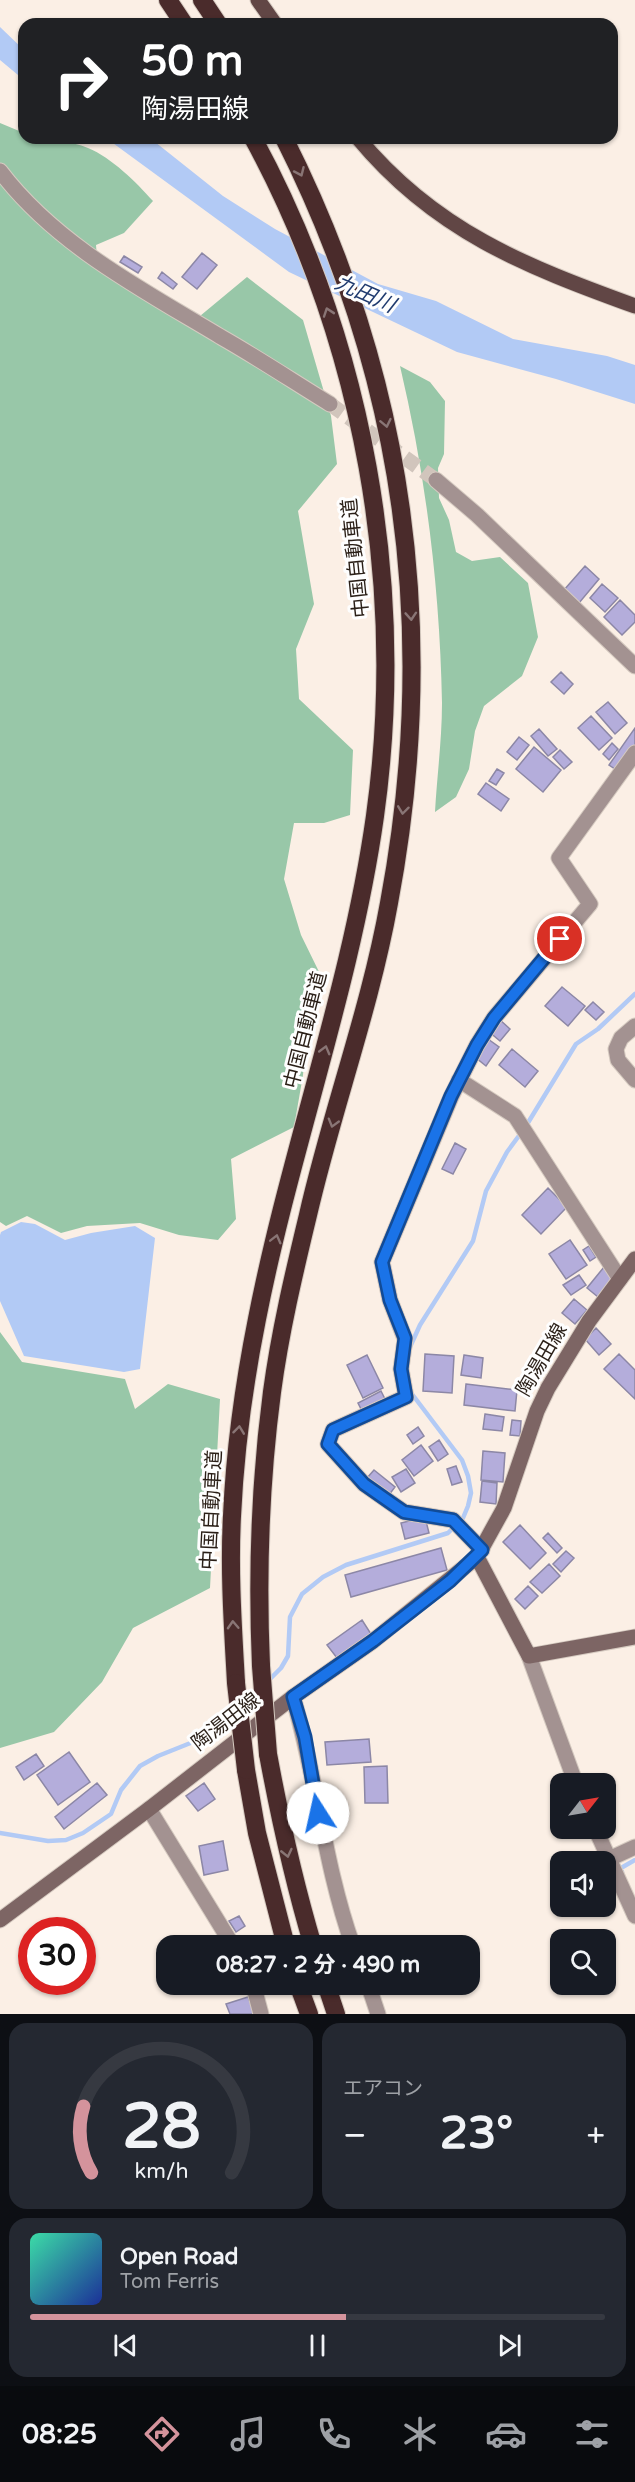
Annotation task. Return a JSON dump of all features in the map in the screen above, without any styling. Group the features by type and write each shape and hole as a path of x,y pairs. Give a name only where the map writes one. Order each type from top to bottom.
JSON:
{"highway":[{"path":"168,0 180,18"},
{"path":"202,0 214,18"},
{"name":"中国自動車道","path":"256,144 278,188 317,280 345,368 360,425 381,564 386,631 383,753 365,877 342,982 257,1315 236,1453 231,1592 236,1683 246,1770 257,1833 283,1935"},
{"path":"287,144 316,207 352,301 372,366 399,489 412,641 409,756 389,904 368,999 309,1211 272,1389 259,1522 258,1593 268,1754 293,1877 310,1935"},
{"path":"302,1995 309,2014"},
{"path":"330,1995 336,2014"}],"main road":[{"path":"258,0 271,18"},
{"path":"363,144 396,180 440,217 487,246 536,269 635,306"},
{"name":"陶湯田線","path":"0,1920 149,1809 293,1697 373,1641 480,1554 504,1508 537,1411 548,1388 562,1362 635,1259"},
{"path":"480,1554 529,1656 635,1637"}],"street":[{"path":"0,171 11,185 67,239 145,292 330,404"},
{"path":"436,480 635,666"},
{"path":"480,1554 458,1524 404,1512 364,1484 328,1444 333,1430 406,1397 401,1369 405,1338 390,1300 382,1262 459,1080 494,1018 590,904 559,858 635,753"},
{"path":"635,1026 621,1038 616,1049 618,1060 635,1080"},
{"path":"459,1080 515,1116 620,1279"},
{"path":"529,1656 572,1773"},
{"path":"293,1697 305,1737 318,1813 346,1935"},
{"path":"149,1809 226,1935"},
{"path":"616,1856 635,1846"},
{"path":"616,1874 635,1916"},
{"path":"256,1995 261,2014"},
{"path":"372,1995 378,2014"}],"green space":[{"path":"0,123 18,130 18,144 73,144 97,152 123,171 153,201 124,233 96,245 98,269 200,316 247,277 303,320 331,416 337,464 298,511 314,604 296,649 299,699 353,750 350,815 324,823 294,823 284,879 301,935 323,980 307,1029 303,1075 294,1127 231,1159 236,1219 218,1240 179,1235 140,1223 87,1226 61,1233 27,1216 6,1226 0,1222"},
{"path":"400,366 430,382 445,401 444,454 438,468 439,498 449,520 456,552 472,561 500,557 528,583 538,637 522,676 484,706 475,731 469,769 456,797 435,812 442,703 435,576 417,449"},
{"path":"0,1332 22,1362 125,1379 135,1409 168,1384 220,1399 210,1588 133,1628 102,1682 54,1732 0,1748"}],"water":[{"path":"0,27 18,44 18,75 0,60"},
{"name":"九田川","path":"114,144 158,144 223,196 275,229 378,284 436,301 513,339 607,356 635,365 635,404 556,379 457,352 289,272"},
{"path":"21,1222 35,1224 65,1240 135,1226 155,1238 140,1369 124,1372 24,1356 0,1301 0,1235 1,1232"}],"building":[{"path":"202,253 217,265 197,289 182,277"},
{"path":"124,256 142,267 138,273 120,262"},
{"path":"162,272 177,284 173,289 158,278"},
{"path":"585,566 599,579 579,603 564,590"},
{"path":"602,584 618,598 605,612 590,598"},
{"path":"620,600 635,615 635,622 622,635 604,617"},
{"path":"561,672 573,684 564,694 551,682"},
{"path":"608,702 627,723 615,734 596,712"},
{"path":"591,716 612,738 599,750 578,728"},
{"path":"635,728 635,747 618,771 609,765"},
{"path":"539,729 557,749 548,756 531,736"},
{"path":"519,737 529,745 517,760 507,752"},
{"path":"612,743 618,749 609,760 603,754"},
{"path":"534,747 561,770 543,792 516,769"},
{"path":"560,750 572,762 564,769 553,757"},
{"path":"497,769 504,773 496,785 489,781"},
{"path":"486,783 509,799 501,811 478,794"},
{"path":"562,987 585,1006 568,1026 545,1006"},
{"path":"593,1002 604,1012 596,1020 585,1010"},
{"path":"499,1019 510,1029 500,1041 488,1031"},
{"path":"488,1039 499,1047 486,1066 475,1057"},
{"path":"512,1049 538,1071 525,1087 499,1065"},
{"path":"455,1143 466,1149 453,1174 442,1169"},
{"path":"548,1188 567,1207 541,1234 522,1215"},
{"path":"570,1240 587,1265 566,1279 549,1254"},
{"path":"589,1246 596,1257 590,1261 583,1250"},
{"path":"604,1267 615,1276 598,1297 587,1288"},
{"path":"579,1275 586,1285 571,1295 563,1285"},
{"path":"574,1299 587,1310 575,1324 562,1313"},
{"path":"596,1328 611,1344 599,1355 585,1339"},
{"path":"425,1354 454,1356 452,1393 423,1391"},
{"path":"619,1354 635,1370 635,1399 604,1369"},
{"path":"367,1355 383,1388 363,1398 347,1365"},
{"path":"464,1355 483,1358 481,1378 461,1375"},
{"path":"466,1384 517,1390 515,1411 464,1405"},
{"path":"381,1391 386,1401 363,1413 358,1403"},
{"path":"485,1414 504,1417 502,1431 483,1429"},
{"path":"512,1420 521,1421 520,1436 510,1435"},
{"path":"418,1427 424,1436 413,1444 407,1435"},
{"path":"439,1440 448,1454 438,1461 429,1447"},
{"path":"421,1445 433,1461 414,1476 402,1460"},
{"path":"483,1451 505,1453 503,1482 481,1480"},
{"path":"456,1466 462,1482 452,1485 447,1469"},
{"path":"406,1469 415,1483 401,1492 392,1477"},
{"path":"374,1470 395,1487 389,1495 367,1478"},
{"path":"482,1481 497,1483 496,1504 480,1502"},
{"path":"425,1517 429,1533 405,1539 401,1523"},
{"path":"520,1525 546,1553 530,1569 503,1542"},
{"path":"548,1533 562,1548 557,1553 543,1538"},
{"path":"441,1548 447,1570 351,1597 345,1575"},
{"path":"566,1551 574,1558 561,1572 553,1564"},
{"path":"549,1564 560,1576 542,1593 530,1582"},
{"path":"528,1586 538,1596 525,1609 515,1599"},
{"path":"362,1620 371,1634 337,1658 327,1645"},
{"path":"369,1739 371,1762 327,1765 325,1742"},
{"path":"69,1752 90,1782 58,1805 37,1775"},
{"path":"36,1754 44,1766 24,1780 16,1767"},
{"path":"387,1766 388,1803 365,1803 364,1767"},
{"path":"97,1783 107,1795 64,1829 55,1817"},
{"path":"204,1783 215,1799 198,1811 186,1796"},
{"path":"333,1803 335,1819 325,1820 323,1804"},
{"path":"223,1841 228,1870 204,1875 199,1846"},
{"path":"239,1916 245,1926 236,1932 229,1921"},
{"path":"248,1997 255,2014 230,2014 226,2004"}],"waterway":[{"path":"526,1126 576,1044 598,1029 635,994"},
{"path":"410,1347 420,1325 473,1241 486,1191 507,1152 521,1133"},
{"path":"267,1682 281,1668 288,1656 290,1617 302,1594 323,1577 346,1565 448,1533 463,1518 471,1493 462,1460 412,1394"},
{"path":"243,1704 259,1689"},
{"path":"0,1833 48,1841 66,1840 83,1833 111,1814 121,1790 140,1766 158,1756 203,1738 235,1712"},
{"path":"622,1872 621,1868 635,1860"}],"tunnel":[{"path":"330,404 436,480"}],"route":[{"path":"318,1813 305,1737 293,1697 373,1641 450,1581 482,1550 453,1520 430,1514 404,1512 364,1484 328,1444 333,1430 406,1397 401,1369 405,1338 390,1300 382,1262 451,1096 477,1045 494,1018 560,939"}]}
